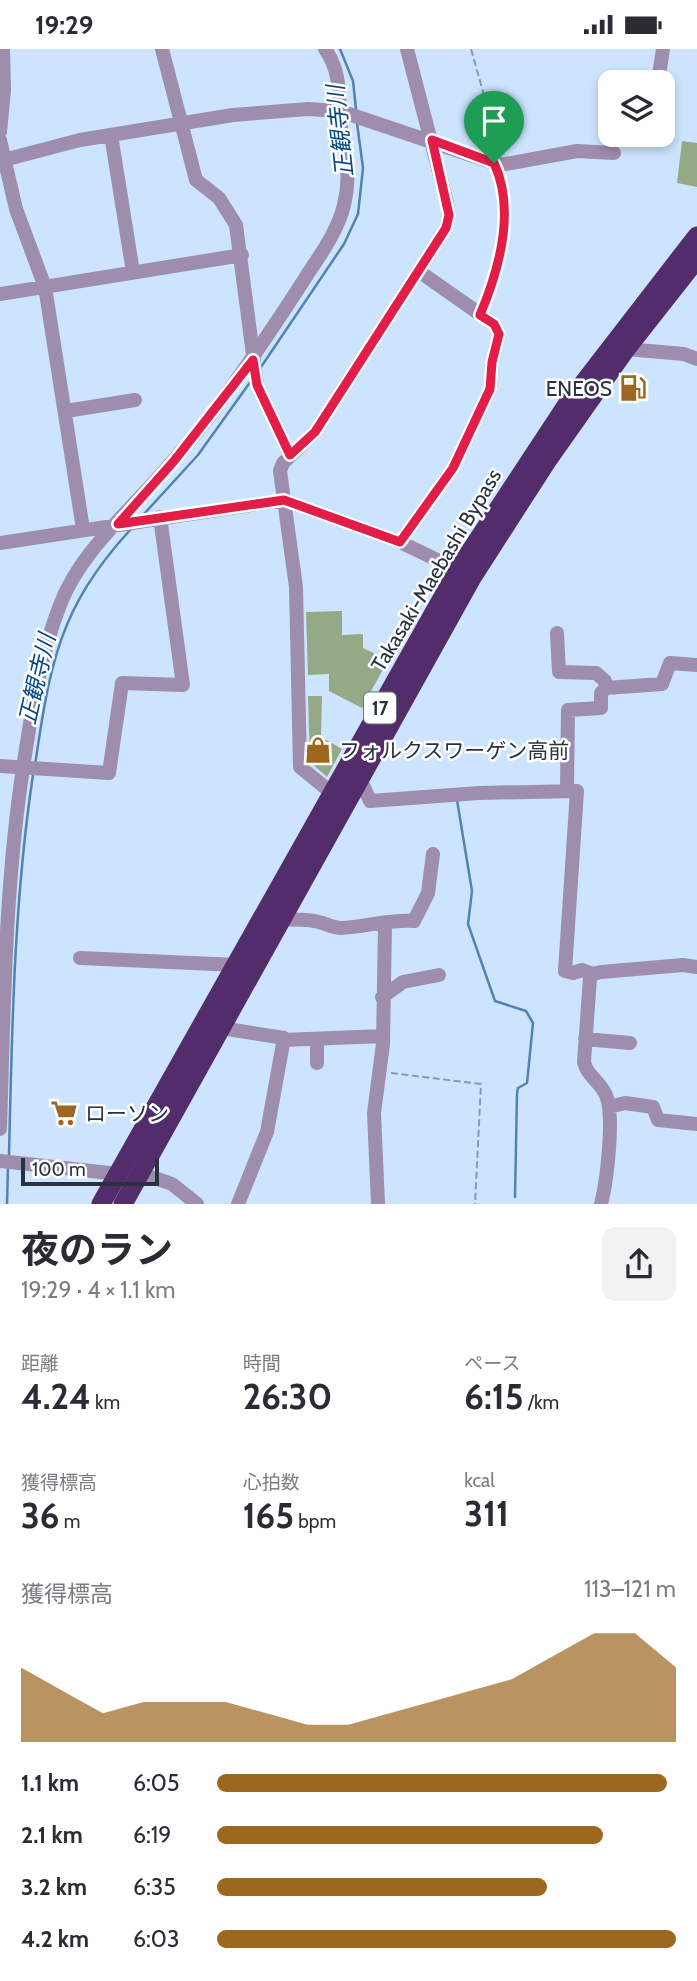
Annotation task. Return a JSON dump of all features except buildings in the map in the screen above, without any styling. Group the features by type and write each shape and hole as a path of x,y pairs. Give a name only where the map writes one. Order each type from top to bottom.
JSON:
{"highway":[{"name":"Takasaki-Maebashi Bypass","path":"101,1204 458,570 568,403 697,236"},
{"name":"Takasaki-Maebashi Bypass","path":"123,1204 473,576 547,461 626,349 697,259"}],"street":[{"path":"0,132 4,90 3,49"},
{"path":"162,49 196,180 229,211 236,225 257,385 290,455"},
{"path":"0,1129 3,905 38,670 47,640 61,601 94,546 118,524 174,461 253,360 331,238 344,207 348,160 336,69 325,49"},
{"path":"332,793 300,767 296,587 280,471 290,455 315,432 446,228 449,215 407,49"},
{"path":"660,70 663,49"},
{"path":"2,161 111,135 181,123 308,109 340,111 500,165 577,151 614,153"},
{"path":"111,135 133,272"},
{"path":"0,141 2,161 16,209 45,288 65,411 94,546"},
{"path":"0,294 242,255"},
{"path":"400,542 453,468 490,389 492,362 499,334 494,324 420,272"},
{"path":"626,349 684,354 697,359"},
{"path":"65,411 135,400"},
{"path":"0,543 284,500 400,542 458,570"},
{"path":"0,766 109,773 122,683 183,685 160,517"},
{"path":"557,632 559,672 596,673 605,681 606,688"},
{"path":"567,789 568,710 601,708 601,693 606,688 662,684 670,663 697,665"},
{"path":"356,783 364,787 370,801 577,790 565,971 573,973 582,970 593,974 683,965 697,967"},
{"path":"280,919 313,921 340,928 360,924 385,924 398,919 414,921 428,893 433,854"},
{"path":"378,1204 374,1113 383,1036 385,924"},
{"path":"80,958 237,965"},
{"path":"593,974 588,987 586,1071 602,1087 609,1107 601,1204"},
{"path":"382,997 403,982 439,975"},
{"path":"221,1028 283,1040 383,1036"},
{"path":"317,1039 317,1063"},
{"path":"585,1039 629,1043"},
{"path":"238,1204 267,1132 283,1040"},
{"path":"609,1107 625,1103 653,1107 658,1120 697,1124"},
{"path":"0,1161 139,1174 172,1184 197,1204"}],"path":[{"path":"471,49 487,106 494,163 503,188 505,222 491,289 480,315"},
{"path":"379,1071 481,1084 475,1204"}],"waterway":[{"name":"正観寺川","path":"340,49 353,81 356,109"},
{"name":"正観寺川","path":"261,367 344,244 358,214 363,168 357,123"},
{"name":"正観寺川","path":"144,514 198,455 251,381"},
{"name":"正観寺川","path":"35,765 46,697 62,639 87,585 130,530"},
{"name":"正観寺川","path":"9,1155 18,917 33,775"},
{"path":"457,800 472,891 468,924 495,1001 526,1011 533,1023 527,1083 518,1088 517,1093 515,1197"},
{"name":"正観寺川","path":"7,1204 8,1166"}],"place":[{"name":"ENEOS","path":"633,388"},
{"name":"フォルクスワーゲン高前","path":"318,750"},
{"name":"ローソン","path":"64,1113"}],"route":[{"path":"432,140 494,163 503,188 505,222 491,289 480,315 498,328 499,334 492,362 490,389 444,484 431,496 400,542 284,500 118,524 174,461 253,360 257,385 290,455 315,432 446,228 449,215 432,140"}]}
